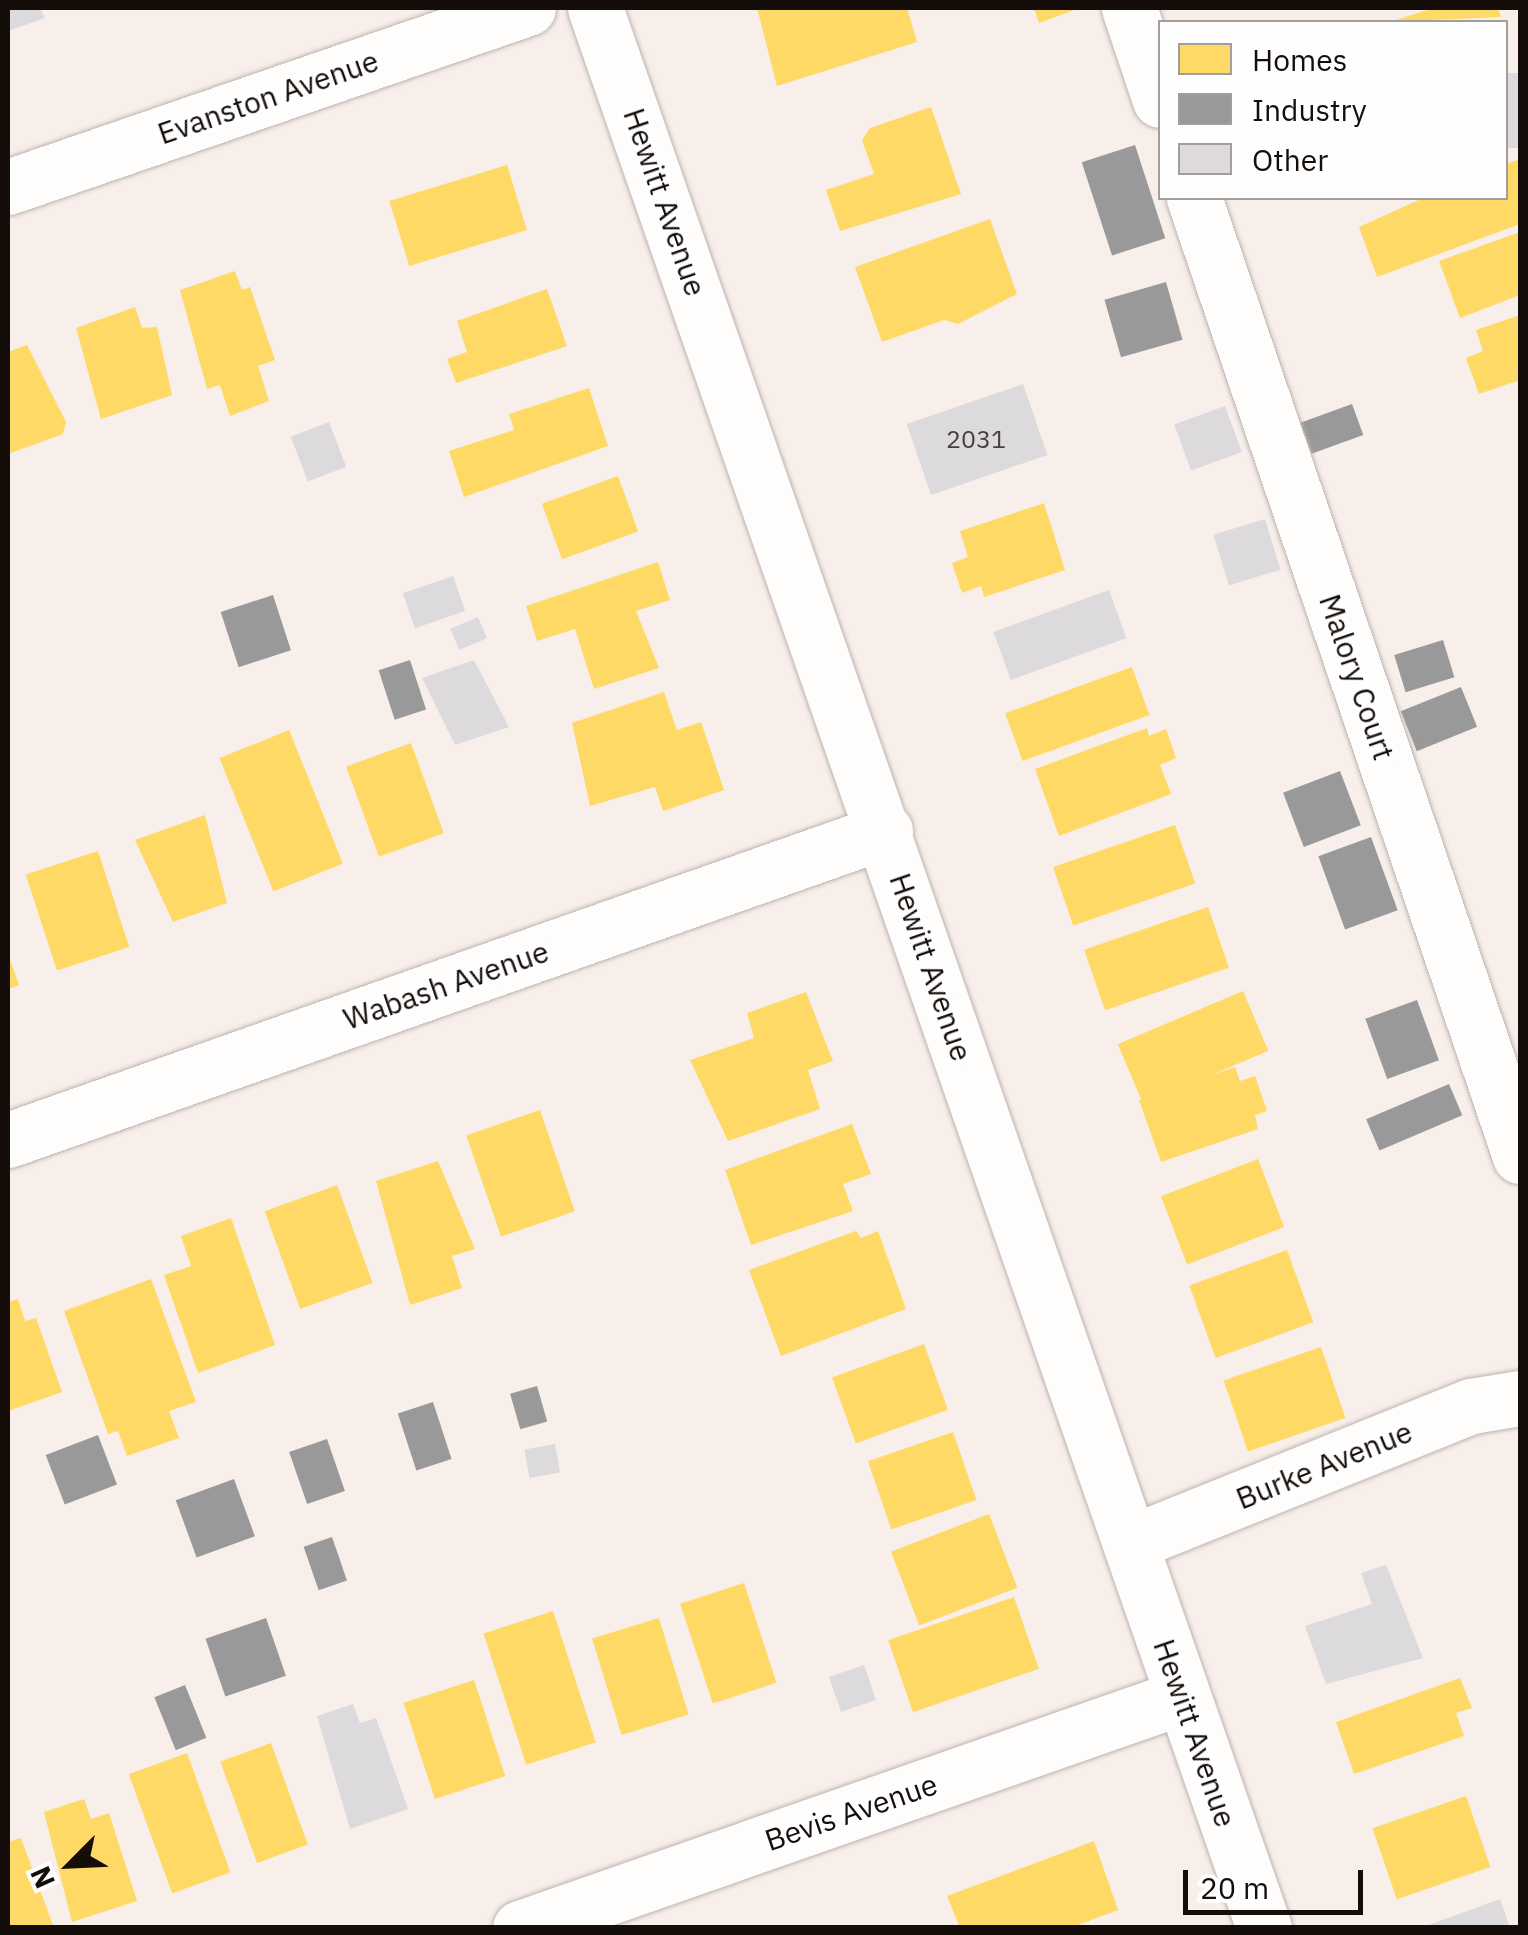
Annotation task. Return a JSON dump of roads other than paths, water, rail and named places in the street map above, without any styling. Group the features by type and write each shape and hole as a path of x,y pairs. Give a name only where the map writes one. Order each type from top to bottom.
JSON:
{"street":[{"name":"Evanston Avenue","path":"8,187 528,8"},
{"name":"Hewitt Avenue","path":"595,8 1264,1928"},
{"path":"1129,8 1158,94"},
{"name":"Malory Court","path":"1195,200 1520,1156"},
{"name":"Wabash Avenue","path":"8,1140 884,831"},
{"name":"Burke Avenue","path":"1130,1543 1472,1406 1520,1398"},
{"name":"Bevis Avenue","path":"520,1928 1182,1698"}]}
